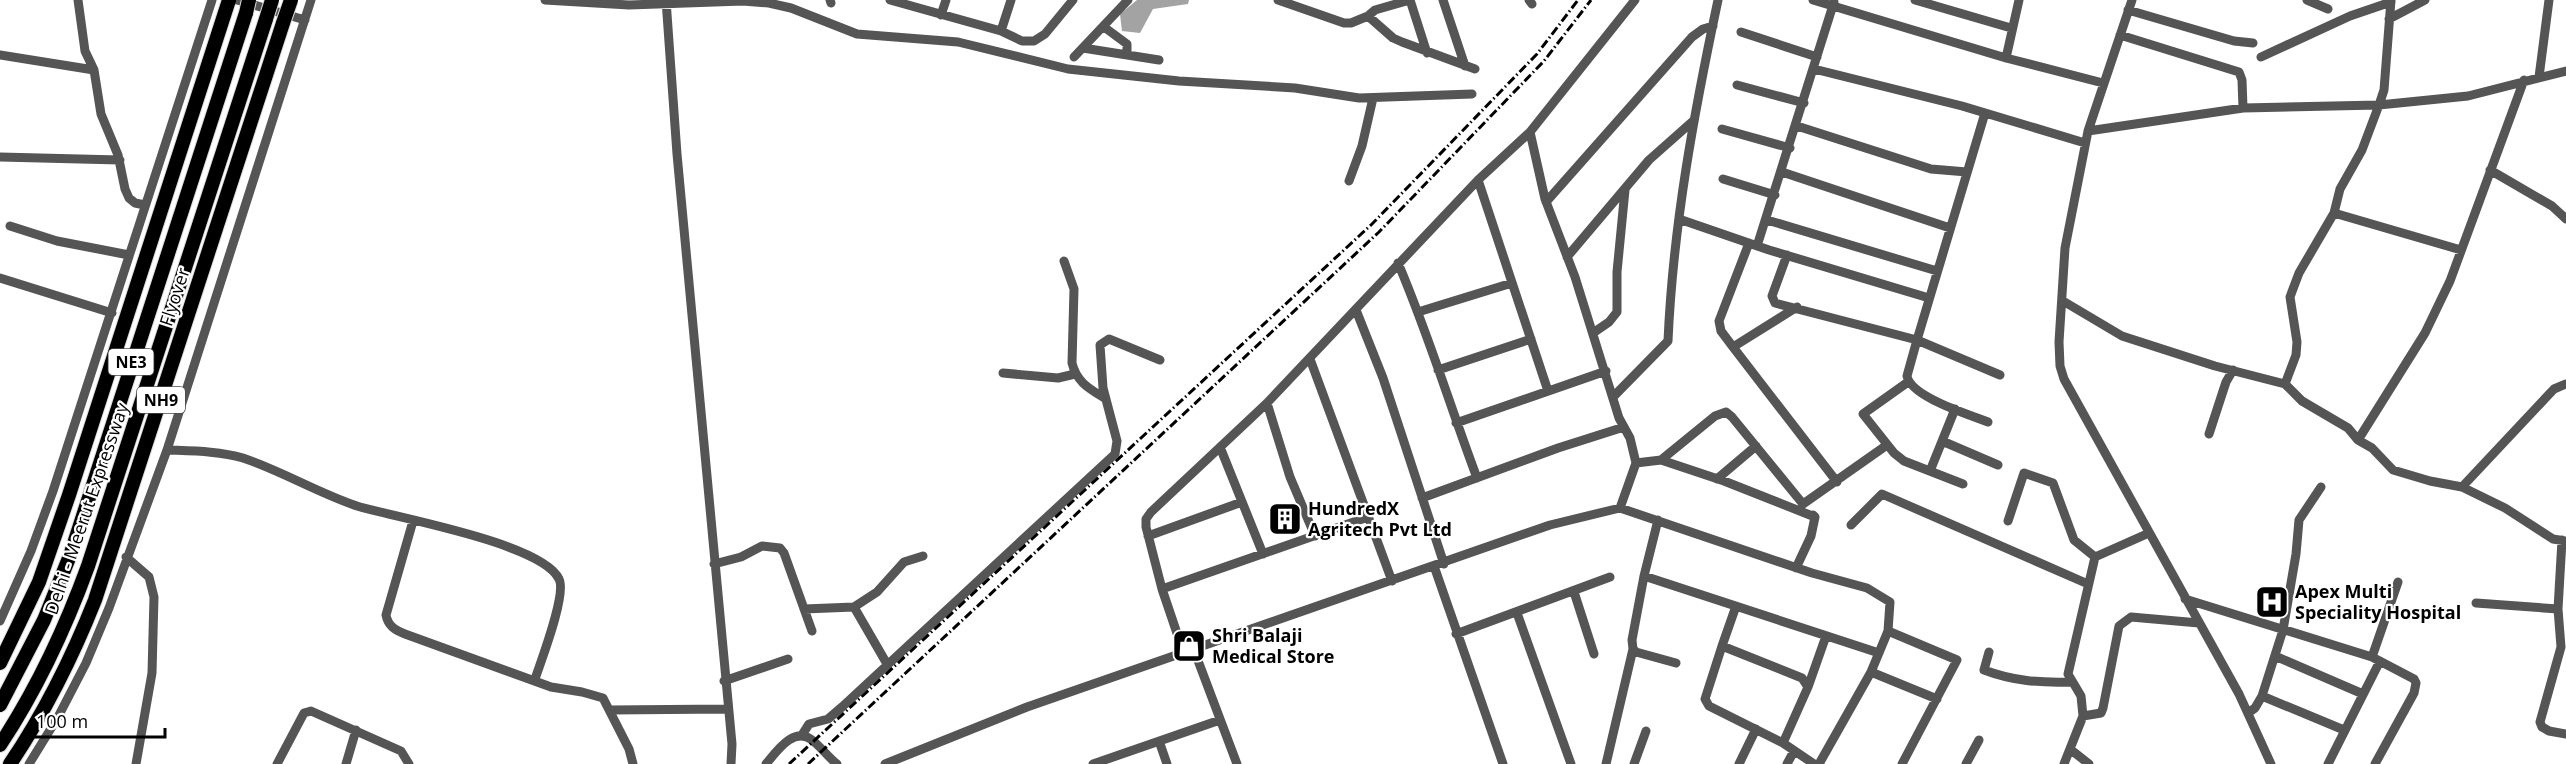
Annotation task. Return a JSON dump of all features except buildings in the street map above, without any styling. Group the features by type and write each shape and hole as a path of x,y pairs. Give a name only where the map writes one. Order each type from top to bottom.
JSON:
{"highway":[{"path":"0,663 39,582 229,0"},
{"name":"Delhi - Meerut Expressway","path":"0,745 46,668 68,622 272,0"},
{"name":"Flyover","path":"10,764 45,708 73,655 95,600 291,0"},
{"name":"Delhi - Meerut Expressway","path":"0,705 45,620 71,553 248,6"}],"street":[{"path":"78,0 85,51 94,70 101,114 120,160 129,198 135,203 145,205"},
{"path":"0,621 31,551 53,491 212,0"},
{"path":"237,0 305,20"},
{"path":"29,764 58,717 86,663 167,450 311,0"},
{"path":"545,0 629,5 666,2 769,3 790,8 857,34 958,42 1068,69 1179,81 1295,88 1359,98 1472,94"},
{"path":"890,0 1001,31 1022,41 1034,41 1045,34 1073,0"},
{"path":"941,15 946,0"},
{"path":"1001,31 1011,0"},
{"path":"1074,57 1128,0"},
{"path":"1278,0 1344,23 1351,23 1368,16 1375,10 1410,0 1427,53"},
{"path":"1443,0 1465,66"},
{"path":"1184,654 1162,589 1146,519 1267,403 1478,180 1530,132 1635,0"},
{"path":"1614,396 1668,342 1671,286 1693,121 1718,0"},
{"path":"1813,0 1833,3 2006,58 2103,84"},
{"path":"1915,0 2011,28"},
{"path":"2006,58 2019,0"},
{"path":"2307,0 2328,9"},
{"path":"2389,19 2425,0"},
{"path":"2539,77 2549,0"},
{"path":"2261,57 2350,16 2391,1 2384,90 2379,105 2362,150 2340,189 2334,213 2299,273 2290,297 2297,342 2296,355 2285,384"},
{"path":"666,2 677,154 724,681 732,744 731,764"},
{"path":"1833,3 1767,220 1753,245 1719,321 1721,331 1837,482"},
{"path":"2253,43 2234,41 2130,5 2085,143 2065,248 2059,342 2060,366 2064,379 2248,713 2271,764"},
{"path":"1368,16 1393,38 1427,53 1475,69"},
{"path":"1546,202 1692,37 1703,29 1713,26"},
{"path":"1104,27 1127,44 1127,54"},
{"path":"1741,32 1817,57"},
{"path":"2120,35 2239,72 2242,80 2243,108"},
{"path":"1083,48 1159,60"},
{"path":"0,55 94,70"},
{"path":"1814,69 1985,113 2085,143"},
{"path":"2088,130 2243,108 2379,105 2468,96 2566,71"},
{"path":"2358,440 2425,333 2450,281 2524,80"},
{"path":"1737,85 1804,103"},
{"path":"1349,181 1362,146 1372,98"},
{"path":"1985,113 1906,376 1908,382 1922,393 1988,422"},
{"path":"1568,257 1649,160 1693,121"},
{"path":"1797,126 1931,169 1967,172"},
{"path":"1722,129 1790,148"},
{"path":"1530,132 1546,202 1568,257 1614,396 1619,418 1630,438 1636,463 1620,508"},
{"path":"0,157 120,160"},
{"path":"2490,170 2552,206 2566,219"},
{"path":"1782,172 1950,228"},
{"path":"1723,179 1775,195"},
{"path":"1478,180 1548,391"},
{"path":"1593,333 1609,322 1617,312 1617,272 1626,190"},
{"path":"2334,213 2461,250"},
{"path":"1679,219 1753,245 1929,298"},
{"path":"1767,220 1937,271"},
{"path":"10,226 57,242 129,255"},
{"path":"1787,255 1772,296 1775,303 1917,340 2000,375"},
{"path":"1064,261 1074,289 1072,363 1075,374 1080,381 1106,399"},
{"path":"1398,263 1418,312 1477,478"},
{"path":"0,278 112,313"},
{"path":"1418,312 1512,283"},
{"path":"2063,301 2122,336 2285,384 2308,405 2348,428 2358,440 2372,448 2392,470 2462,487 2505,508 2553,539 2564,541 2558,609 2560,647 2540,722 2542,727 2550,731 2566,734"},
{"path":"1733,347 1797,307"},
{"path":"1356,310 1383,378 1422,498 1456,634 1503,764"},
{"path":"802,735 809,724 828,718 842,707 1116,454 1117,441 1103,388 1100,345 1103,340 1109,339 1160,360"},
{"path":"1438,370 1531,339"},
{"path":"1310,359 1392,581"},
{"path":"2209,434 2226,382 2233,370"},
{"path":"1456,423 1606,371"},
{"path":"1003,373 1058,378 1075,374"},
{"path":"1908,382 1863,414 1887,445 1904,461 1964,484"},
{"path":"2462,487 2554,389 2566,384"},
{"path":"1267,403 1290,477 1315,536"},
{"path":"1930,471 1955,409"},
{"path":"1661,460 1715,416 1726,412 1815,517"},
{"path":"1422,498 1624,427"},
{"path":"1942,441 1998,465"},
{"path":"1803,504 1887,445"},
{"path":"1717,479 1756,446"},
{"path":"1220,447 1263,554"},
{"path":"167,450 209,452 242,458 355,505 413,521 447,527 525,553 550,568 559,579 561,590 550,635 535,679"},
{"path":"1636,463 1661,460 1815,517"},
{"path":"2008,521 2024,473 2053,483 2074,540 2095,557"},
{"path":"2248,713 2255,708 2262,696 2283,630 2300,520 2321,487"},
{"path":"1851,525 1882,494 2088,584"},
{"path":"1149,536 1242,502"},
{"path":"885,764 903,760 1027,707 1550,525 1620,508 1796,568 1867,588 1890,602 1888,631 1879,653 1819,764"},
{"path":"1162,589 1368,517"},
{"path":"1796,568 1811,536 1815,517"},
{"path":"1606,764 1633,649 1632,634 1644,576 1659,520"},
{"path":"413,521 386,615 387,622 394,629 405,634 535,679 551,687 603,698 633,764"},
{"path":"2095,557 2149,533"},
{"path":"714,564 741,557 762,546 780,548 784,553 812,632"},
{"path":"804,609 854,607 877,592 904,562 923,556"},
{"path":"126,557 149,577 154,597 152,673 136,764"},
{"path":"2064,764 2083,716 2081,696 2068,674 2095,557"},
{"path":"1644,576 1879,653"},
{"path":"1456,634 1610,577"},
{"path":"2328,764 2363,694 2376,659 2398,582"},
{"path":"1574,592 1594,654"},
{"path":"2185,599 2376,659 2414,679 2416,683 2414,693 2375,764"},
{"path":"2476,603 2558,609"},
{"path":"1736,606 1705,699 1709,706 1782,743 1814,764"},
{"path":"854,607 887,664"},
{"path":"1517,613 1571,764"},
{"path":"2083,716 2101,713 2119,626 2124,620 2131,617 2199,623"},
{"path":"1888,631 1957,660 1902,764"},
{"path":"1782,743 1808,687 1826,636"},
{"path":"1722,646 1802,678 1808,687"},
{"path":"1633,649 1676,663"},
{"path":"1194,650 1237,764"},
{"path":"1989,652 1984,670 2002,677 2034,683 2071,682"},
{"path":"2275,656 2363,694"},
{"path":"724,681 788,659"},
{"path":"1870,672 1937,699"},
{"path":"2262,696 2344,730"},
{"path":"610,710 728,709"},
{"path":"278,764 304,713 311,711 402,751 409,764"},
{"path":"1098,763 1220,720"},
{"path":"1739,764 1756,729"},
{"path":"346,764 356,730"},
{"path":"1634,764 1646,731"},
{"path":"766,764 779,748 797,735 814,741 837,764"},
{"path":"1966,764 1979,740"},
{"path":"1159,741 1167,764"},
{"path":"2070,749 2088,764"},
{"path":"1786,764 1794,751"}],"shaded area":[{"path":"1137,0 1189,0 1188,4 1153,9 1140,33 1122,31 1120,14"}],"railway":[{"path":"789,764 1372,224 1537,54 1578,0"},
{"path":"808,764 1379,232 1544,61 1591,0"}],"place":[{"name":"HundredX Agritech Pvt Ltd","path":"1285,519"},
{"name":"Apex Multi Speciality Hospital","path":"2272,602"},
{"name":"Shri Balaji Medical Store","path":"1189,646"}]}
